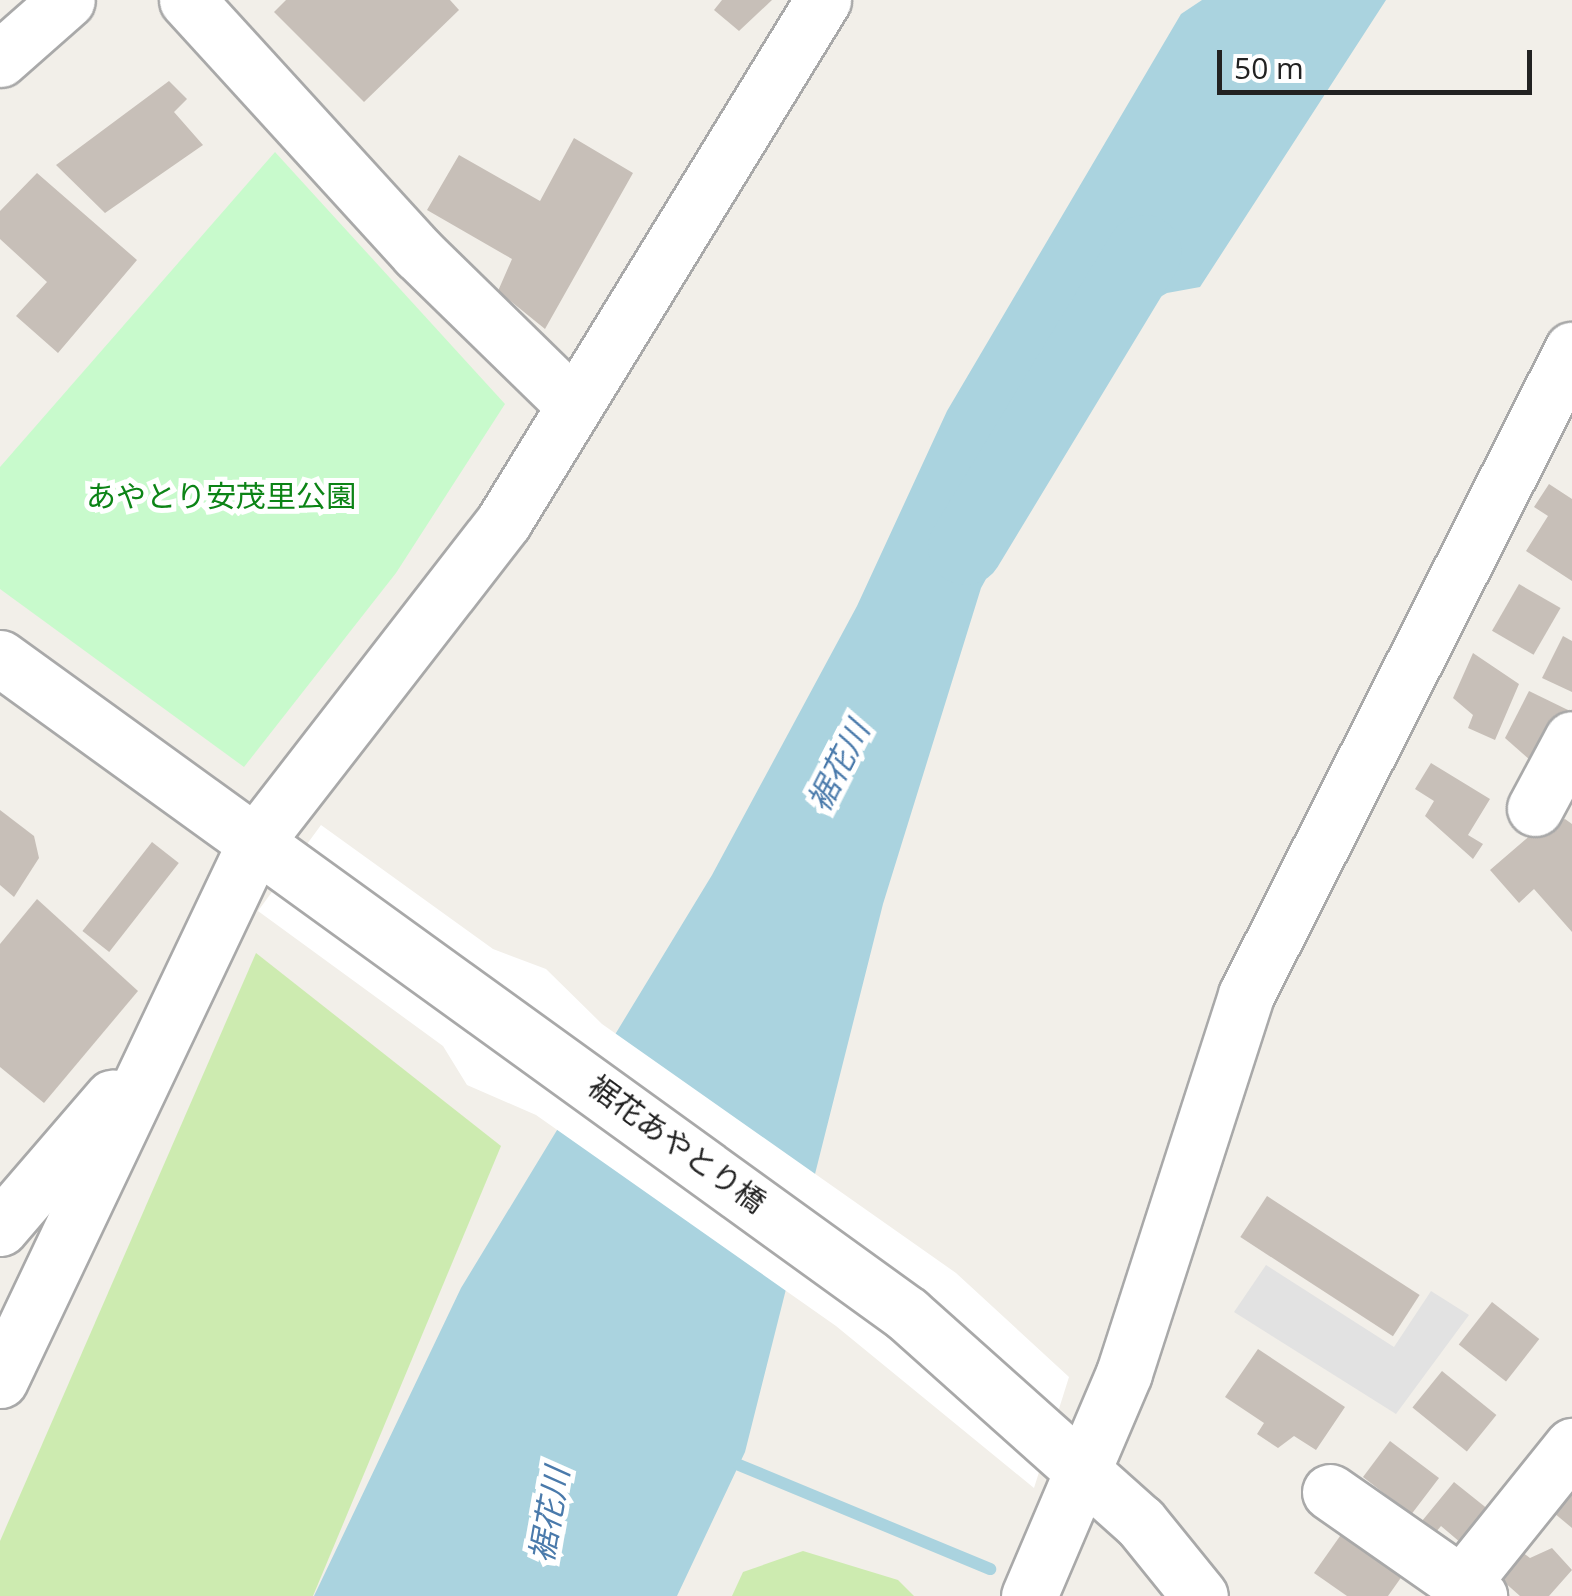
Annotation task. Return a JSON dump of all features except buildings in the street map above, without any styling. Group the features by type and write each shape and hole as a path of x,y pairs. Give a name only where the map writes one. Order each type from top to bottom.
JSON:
{"street":[{"path":"0,59 66,0"},
{"path":"187,0 418,254 573,404"},
{"path":"0,1380 141,1080 274,853 504,522 823,0"},
{"path":"1029,1596 1067,1454 1124,1374 1246,995 1572,350"},
{"name":"裾花あやとり橋","path":"0,658 828,1253 1067,1454 1200,1596"},
{"path":"1535,808 1572,739"},
{"path":"0,1228 119,1090 141,1080"},
{"path":"1330,1492 1470,1590 1572,1446"}],"green space":[{"name":"あやとり安茂里公園","path":"275,152 505,404 396,573 244,767 0,589 0,467"},
{"path":"256,953 501,1146 313,1596 0,1596 0,1541"},
{"path":"803,1551 898,1580 914,1596 732,1596 743,1572"}],"shaded area":[{"path":"1266,1265 1394,1347 1431,1291 1469,1315 1396,1414 1234,1312"}],"water":[{"path":"1202,0 1386,0 1200,287 1167,293 1093,336 1019,458 1029,501 981,588 883,904 745,1452 677,1596 314,1596 461,1288 712,875 857,606 947,411 1181,14"}],"pier":[{"path":"321,825 493,949 546,969 602,1024 956,1273 1069,1377 1034,1488 836,1326 536,1115 467,1085 443,1046 258,911"}],"waterway":[{"name":"裾花川","path":"965,547 1144,252"},
{"path":"739,1465 990,1569"}]}
